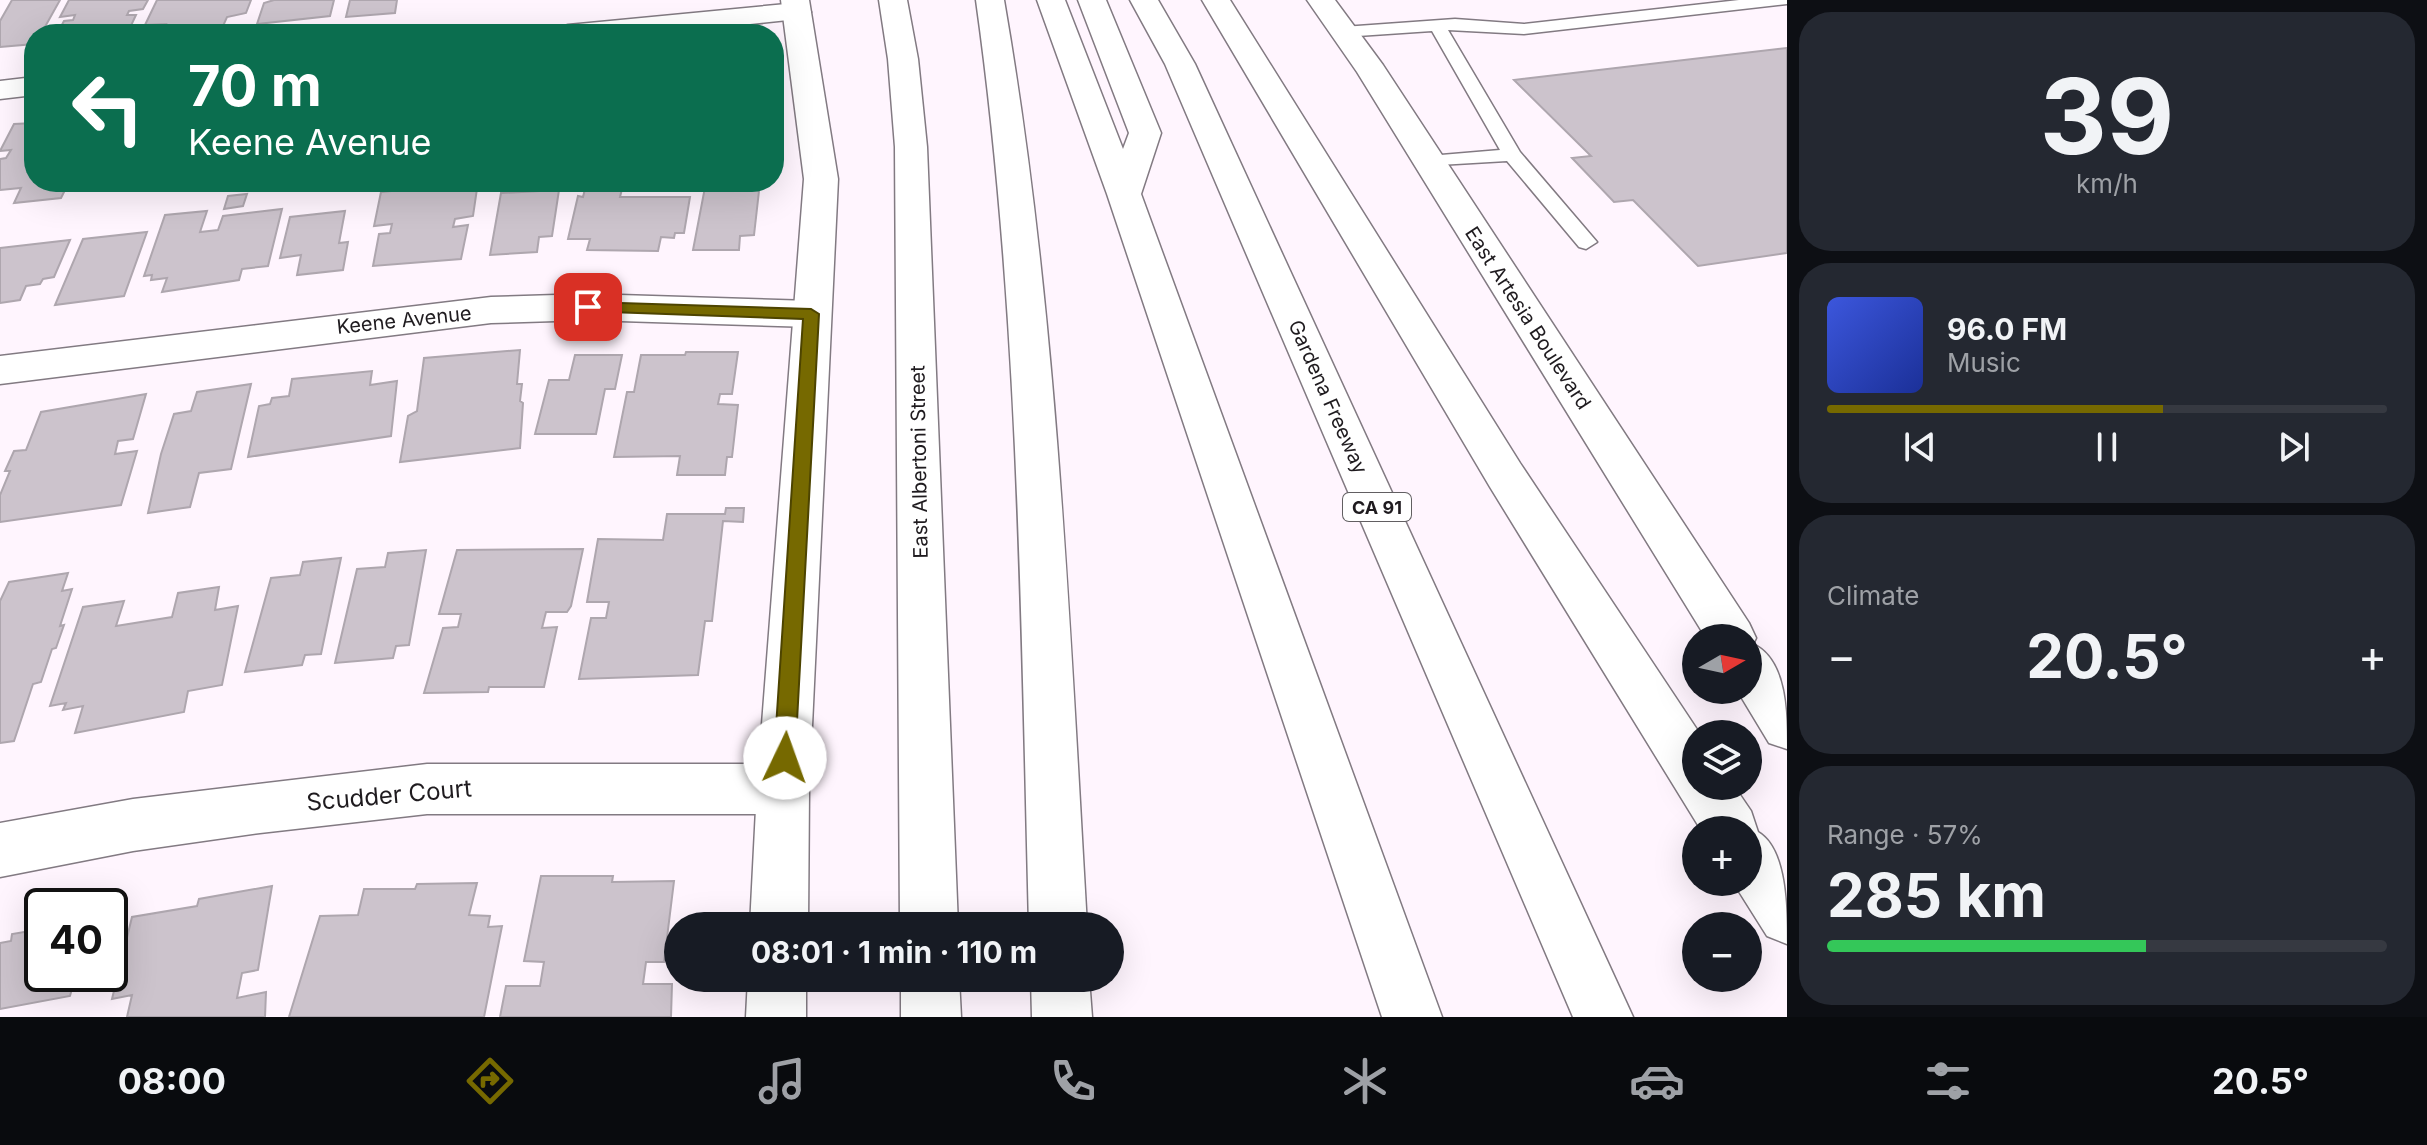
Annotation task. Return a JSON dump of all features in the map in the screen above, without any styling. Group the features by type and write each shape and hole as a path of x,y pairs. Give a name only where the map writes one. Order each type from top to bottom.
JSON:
{"main road":[{"name":"East Albertoni Street","path":"893,0 903,59 911,147 929,912"},
{"path":"990,0 1007,100 1021,233 1044,601 1057,912"},
{"path":"1051,0 1124,194 1412,1017"},
{"path":"1092,0 1145,133 1124,194"},
{"name":"Gardena Freeway","path":"1144,0 1180,64 1603,1017"},
{"path":"1216,0 1505,475 1682,752"},
{"name":"East Artesia Boulevard","path":"1321,0 1429,162 1723,624"},
{"path":"649,24 796,6 821,179 783,789 779,912"},
{"path":"0,90 24,87"},
{"name":"Keene Avenue","path":"0,370 491,310 588,307 811,314"},
{"path":"1762,686 1787,726"},
{"name":"Scudder Court","path":"0,850 133,825 260,807 427,789 783,789"},
{"path":"1762,877 1787,916"},
{"path":"776,1017 777,992"},
{"path":"930,992 931,1017"},
{"path":"1061,992 1062,1017"}],"lane":[{"path":"1343,32 1437,25 1524,29 1784,0"},
{"path":"1437,25 1512,155 1586,242"},
{"path":"1429,162 1512,155"}],"building":[{"path":"12,0 60,0 47,24 24,24 24,45 0,47 0,21"},
{"path":"69,0 148,0 143,9 129,11 127,15 136,15 132,24 62,24 73,20 75,15 60,17"},
{"path":"157,0 251,0 246,13 227,17 224,24 145,24"},
{"path":"274,0 334,0 330,16 257,24 264,3"},
{"path":"350,0 397,0 395,13 346,17"},
{"path":"1787,48 1787,253 1698,266 1633,200 1614,202 1572,158 1591,156 1514,80"},
{"path":"14,124 24,124 24,192 64,192 61,198 14,203 21,188 0,190 0,159 6,158 11,150 0,151"},
{"path":"381,192 477,192 473,216 455,219 453,227 468,225 461,259 373,266 379,234 390,233 392,224 374,226"},
{"path":"559,192 552,236 539,237 537,252 490,255 501,193"},
{"path":"584,192 621,192 620,197 690,197 684,233 675,233 674,238 661,237 658,251 587,250 590,239 568,239 578,196 583,197"},
{"path":"704,192 759,192 754,235 740,236 739,250 693,250"},
{"path":"247,194 243,206 224,209 228,196"},
{"path":"282,209 268,266 242,269 239,280 162,292 167,278 151,280 152,275 144,276 165,215 207,211 200,232 218,230 223,216"},
{"path":"345,211 339,243 348,242 343,270 297,275 301,255 280,258 290,217"},
{"path":"147,232 124,296 55,305 83,239"},
{"path":"70,240 54,277 26,286 20,300 0,303 0,248"},
{"path":"520,350 517,384 522,384 520,401 523,403 520,448 400,462 408,416 417,411 424,358"},
{"path":"686,352 738,352 732,394 720,394 718,404 738,405 732,457 727,457 725,475 677,475 680,456 614,457 627,392 634,392 641,355 685,355"},
{"path":"575,355 622,355 615,389 605,389 596,434 535,434 549,380 569,380"},
{"path":"372,371 370,385 397,381 391,436 248,457 259,406 270,404 272,398 289,396 292,379"},
{"path":"251,384 231,469 199,473 190,507 148,513 161,454 174,414 191,411 197,392"},
{"path":"146,394 133,439 118,441 115,454 137,451 121,505 0,522 0,495 10,471 5,471 14,451 26,450 41,412"},
{"path":"726,508 744,508 743,522 723,521 712,621 705,621 698,675 579,679 591,618 606,618 609,602 587,602 598,539 663,540 667,514 725,514"},
{"path":"583,549 571,606 567,612 546,612 542,628 557,627 544,687 489,687 488,692 424,693 443,628 458,627 461,614 439,614 457,550"},
{"path":"426,550 409,645 396,646 393,658 335,663 357,569 385,567 388,553"},
{"path":"341,558 321,654 305,655 302,665 245,672 271,578 300,575 303,562"},
{"path":"68,573 62,591 72,589 56,648 52,649 41,682 33,684 14,741 0,743 0,601 9,582"},
{"path":"219,587 215,610 238,606 222,685 188,691 184,712 75,733 83,706 63,710 66,703 50,706 83,607 124,601 116,626 172,617 178,593"},
{"path":"541,876 613,876 612,882 674,881 670,912 664,912 664,962 646,962 643,984 664,984 664,992 672,992 671,1017 500,1017 506,986 540,986 544,962 524,961"},
{"path":"477,883 469,915 490,916 488,927 502,926 484,1017 289,1017 320,916 358,915 364,889 415,889 417,884"},
{"path":"272,886 258,970 242,973 237,998 266,992 265,1017 127,1017 132,995 112,999 114,992 128,992 128,933 132,917 197,906 199,899"},
{"path":"24,932 24,992 71,992 70,996 0,1009 0,943 11,941 12,934"}],"route":[{"path":"588,307 811,314 785,758"}]}
